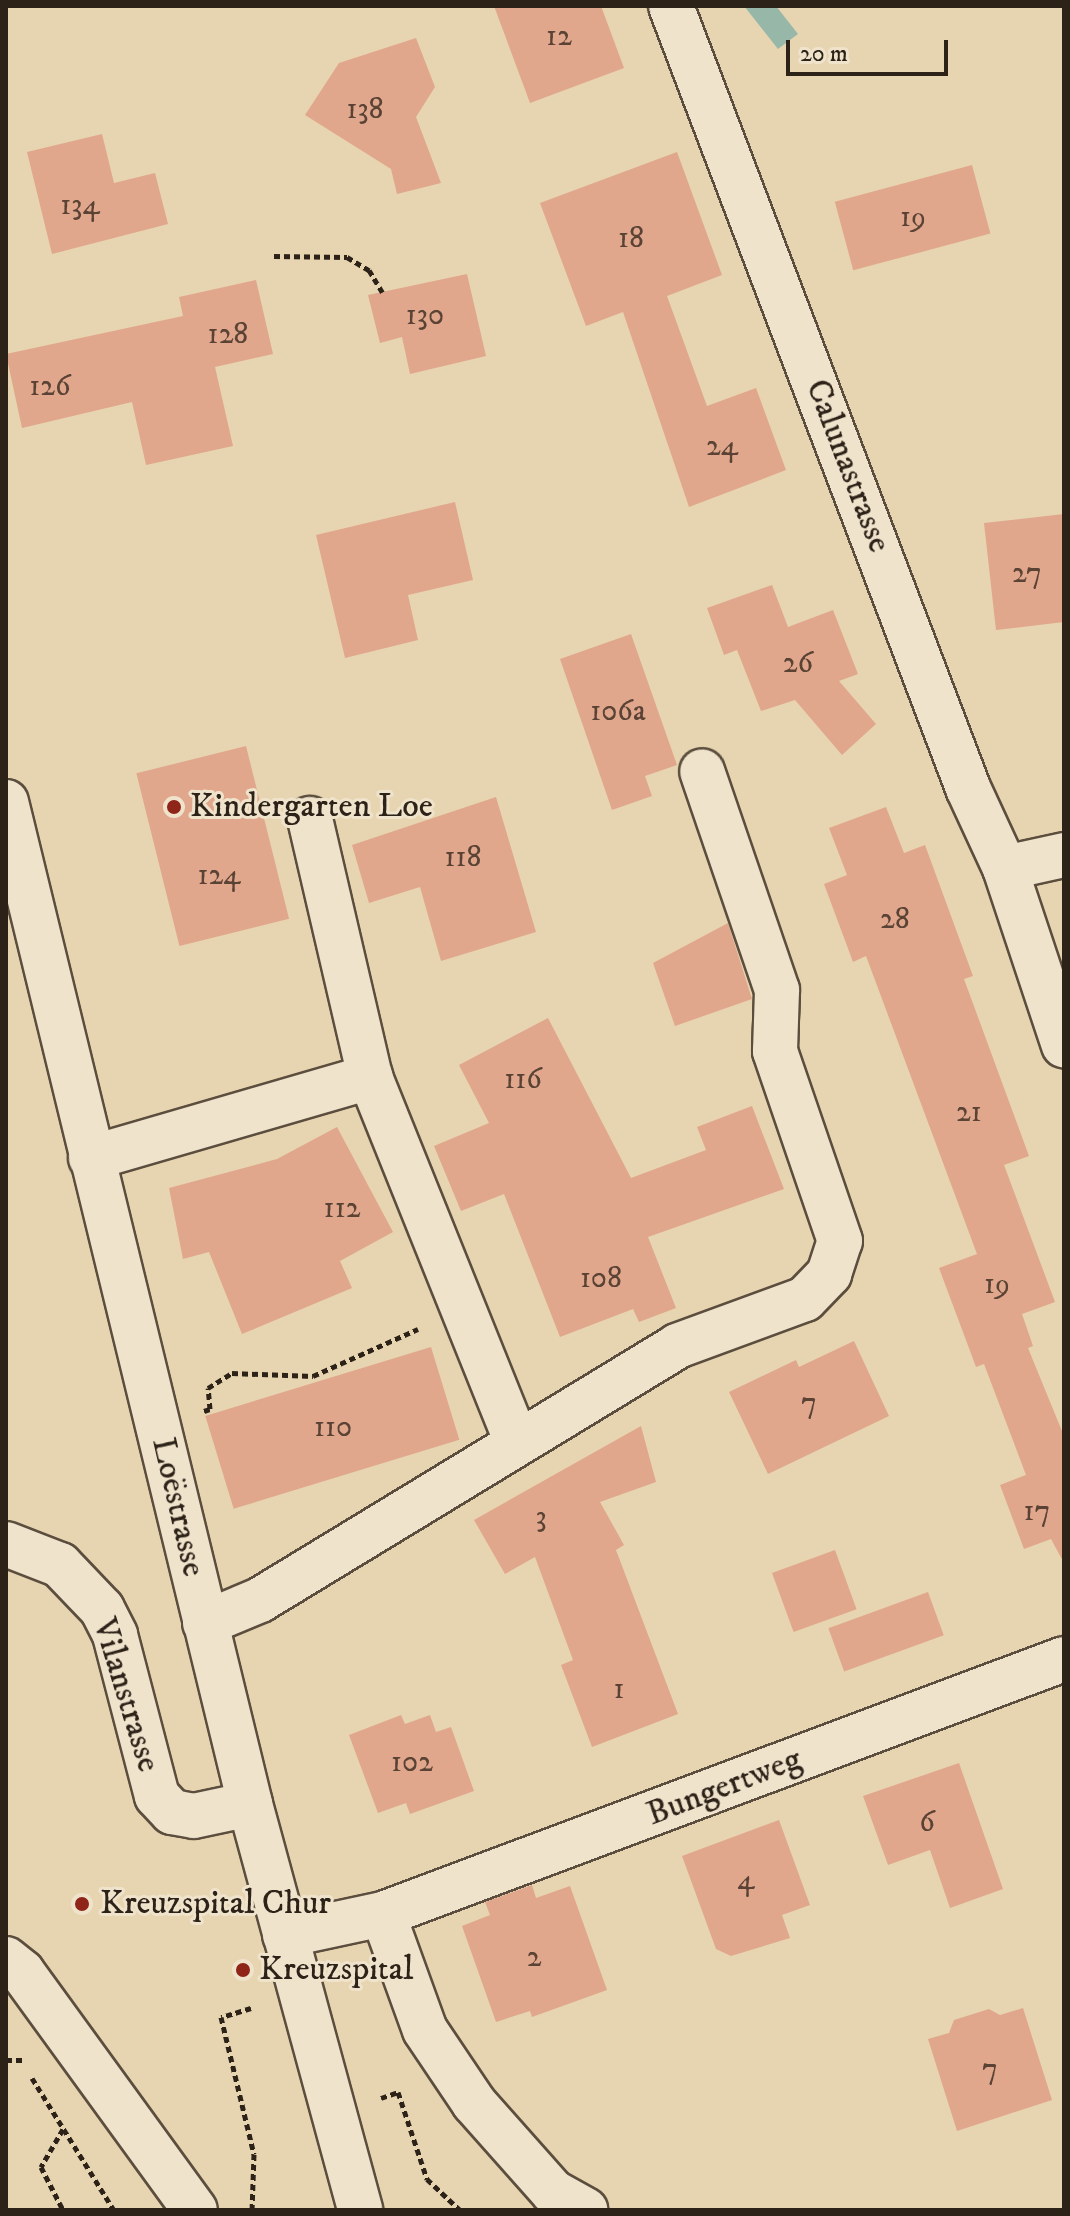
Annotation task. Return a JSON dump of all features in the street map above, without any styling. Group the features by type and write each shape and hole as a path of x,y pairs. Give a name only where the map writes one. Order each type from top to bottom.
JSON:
{"street":[{"name":"Calunastrasse","path":"671,6 968,788 1005,868 1064,1045"},
{"path":"205,1623 260,1600 677,1346 805,1299 838,1259 840,1241 775,1051 777,990 702,771"},
{"name":"Loëstrasse","path":"6,802 250,1804 360,2210"},
{"path":"310,819 370,1077 517,1442"},
{"path":"1005,868 1064,855"},
{"path":"91,1158 370,1077"},
{"name":"Vilanstrasse","path":"6,1544 60,1565 102,1609 115,1635 157,1796 172,1812 194,1816 250,1804"},
{"name":"Bungertweg","path":"285,1935 383,1914 1064,1659"},
{"path":"383,1914 425,2030 474,2103 553,2192 585,2210"},
{"path":"6,1959 40,1996 195,2210"}],"path":[{"path":"274,256 347,257 369,270 382,292"},
{"path":"196,1414 210,1409 208,1388 232,1373 313,1376 383,1341 465,1313"},
{"path":"251,2008 221,2017 254,2154 252,2210"},
{"path":"21,2060 114,2210"},
{"path":"381,2098 398,2092 427,2179 460,2210"},
{"path":"63,2210 41,2167 64,2128"}],"shaded area":[{"path":"744,6 776,6 798,34 778,49"}],"building":[{"path":"494,6 601,6 624,68 530,103"},
{"path":"416,38 435,87 416,117 441,183 397,194 391,169 305,115 339,63"},
{"path":"102,134 114,183 155,173 168,224 52,254 27,152"},
{"path":"677,152 722,275 667,296 707,406 756,388 786,470 689,507 623,312 586,326 540,203"},
{"path":"972,165 990,234 853,270 835,202"},
{"path":"467,274 486,356 410,374 402,337 380,343 368,295"},
{"path":"256,280 273,354 215,367 233,446 146,465 132,402 22,428 6,354 183,316 179,297"},
{"path":"455,502 473,580 408,595 418,640 345,658 316,535"},
{"path":"1064,514 1064,622 996,630 984,523"},
{"path":"772,585 788,627 833,610 858,674 839,681 876,724 842,755 795,700 761,711 737,650 724,655 707,608"},
{"path":"631,634 677,765 645,776 652,796 612,810 560,659"},
{"path":"246,746 289,919 179,946 136,773"},
{"path":"496,797 536,932 441,961 420,887 369,903 352,845"},
{"path":"886,807 904,853 925,845 973,976 964,979 1029,1156 1004,1165 1055,1302 1022,1314 1033,1346 1028,1348 1064,1436 1064,1563 1051,1539 1024,1549 1000,1485 1026,1475 984,1364 976,1367 939,1268 977,1254 866,956 853,962 824,884 847,875 829,828"},
{"path":"728,923 752,999 675,1026 653,963"},
{"path":"548,1018 631,1178 706,1150 697,1127 752,1106 784,1189 648,1237 676,1308 639,1322 633,1309 560,1337 504,1194 461,1211 434,1146 489,1123 459,1065"},
{"path":"337,1127 393,1232 340,1261 352,1288 242,1334 209,1252 183,1259 169,1188 277,1159"},
{"path":"854,1341 889,1416 768,1474 729,1392 796,1360 799,1367"},
{"path":"431,1347 459,1440 234,1509 205,1416"},
{"path":"641,1426 656,1482 600,1502 624,1545 616,1550 678,1714 592,1747 561,1665 573,1660 535,1557 505,1574 474,1520"},
{"path":"835,1550 857,1609 794,1632 772,1573"},
{"path":"928,1592 944,1635 844,1671 828,1628"},
{"path":"401,1715 405,1724 430,1715 436,1732 451,1727 474,1791 410,1814 406,1803 378,1813 349,1735"},
{"path":"959,1763 1003,1889 950,1908 930,1850 888,1865 863,1796"},
{"path":"779,1820 810,1905 782,1915 790,1938 731,1956 716,1949 682,1856"},
{"path":"532,1885 536,1898 570,1886 607,1990 532,2017 530,2011 496,2022 462,1926 490,1915 485,1902"},
{"path":"1023,2008 1052,2100 957,2131 928,2039 949,2033 954,2020 989,2009 1000,2015"}],"place":[{"name":"Kindergarten Loe","path":"174,807"},
{"name":"Kreuzspital Chur","path":"82,1904"},
{"name":"Kreuzspital","path":"243,1970"}]}
